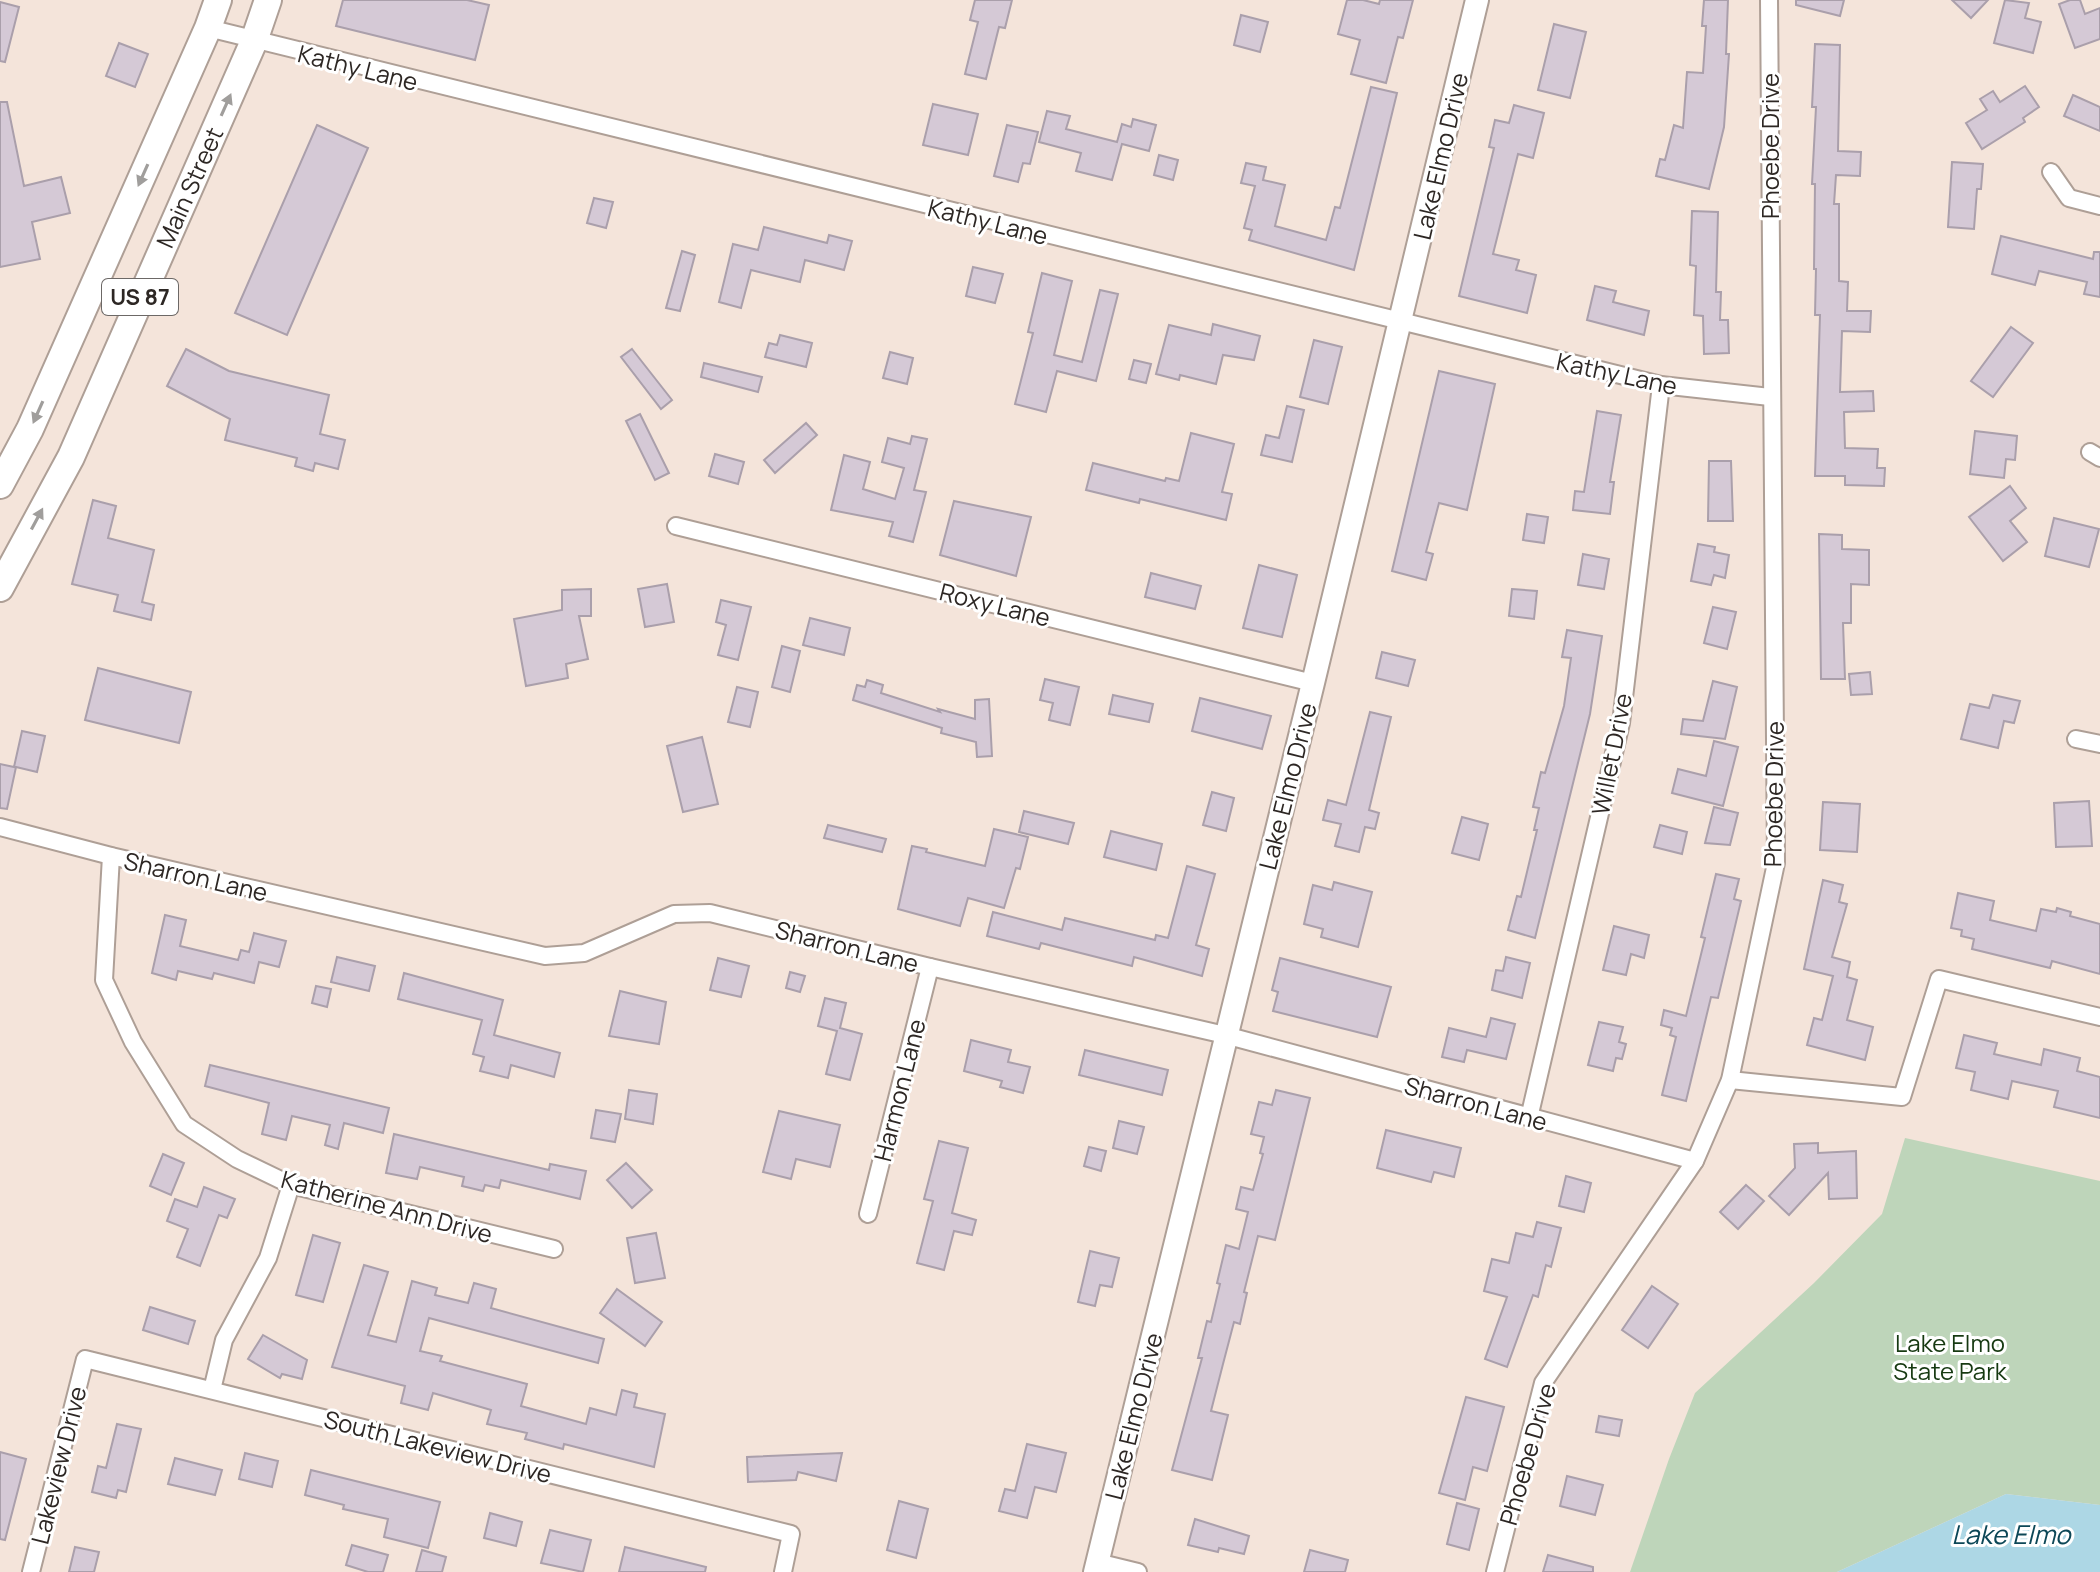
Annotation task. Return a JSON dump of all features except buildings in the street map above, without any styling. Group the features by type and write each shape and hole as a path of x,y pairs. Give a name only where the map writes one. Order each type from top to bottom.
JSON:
{"main road":[{"name":"Main Street","path":"0,485 30,429 218,0"},
{"name":"Main Street","path":"0,588 71,457 254,41 268,0"}],"street":[{"name":"Lake Elmo Drive","path":"1096,1567 1477,0"},
{"name":"Phoebe Drive","path":"1495,1572 1543,1383 1695,1161 1730,1080 1776,863 1769,0"},
{"name":"Kathy Lane","path":"208,28 1661,385 1770,397"},
{"path":"2051,172 2069,198 2100,206"},
{"name":"Willet Drive","path":"1529,1118 1621,723 1661,385"},
{"name":"Roxy Lane","path":"676,526 1313,683"},
{"path":"2076,739 2100,744"},
{"name":"Sharron Lane","path":"0,827 111,856 545,956 584,953 674,914 710,913 1225,1035 1695,1161"},
{"name":"Katherine Ann Drive","path":"111,856 104,980 133,1042 184,1124 237,1159 291,1185 554,1249"},
{"name":"Harmon Lane","path":"868,1214 930,967"},
{"path":"1730,1080 1902,1097 1939,979 2100,1017"},
{"path":"212,1390 224,1340 268,1258 291,1185"},
{"name":"South Lakeview Drive","path":"85,1359 791,1534 783,1572"},
{"name":"Lakeview Drive","path":"31,1572 85,1359"},
{"path":"1096,1567 1138,1572"}],"green space":[{"name":"Lake Elmo State Park","path":"1905,1138 2100,1181 2100,1505 2006,1494 1837,1572 1630,1572 1695,1393 1814,1283 1882,1214"}],"water":[{"name":"Lake Elmo","path":"2006,1494 2100,1505 2100,1572 1837,1572"}]}
